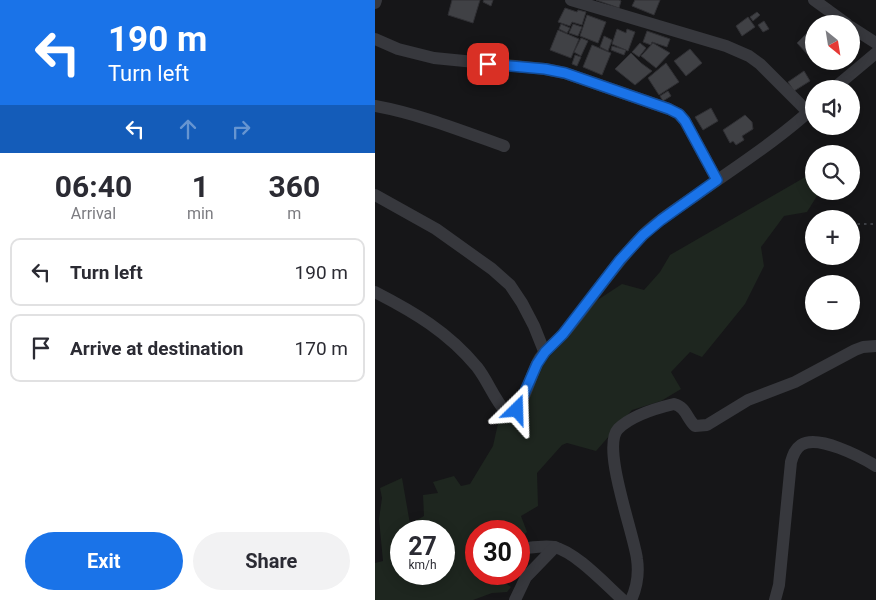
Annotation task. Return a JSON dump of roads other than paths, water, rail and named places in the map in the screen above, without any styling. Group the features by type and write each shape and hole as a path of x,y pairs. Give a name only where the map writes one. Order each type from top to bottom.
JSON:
{"street":[{"path":"571,0 726,46 749,56 805,105"},
{"path":"814,0 835,15"},
{"path":"860,33 876,43"},
{"path":"375,39 398,49 433,58 545,69 565,73 669,109 679,114 685,121 717,180"},
{"path":"844,80 876,53"},
{"path":"375,106 392,109 463,131 504,146"},
{"path":"375,292 437,327 455,342 491,386 502,408 510,413 517,410 537,364 545,352 563,334 620,260 643,235 661,220 755,154 805,115"},
{"path":"375,195 436,229 510,286 522,303 545,352"},
{"path":"631,600 638,569 637,557 624,510 614,457 614,435 618,429 647,413 674,404 683,408 695,426 707,425 748,400 807,376 855,350 876,346"},
{"path":"775,600 779,584 791,462 798,446 810,443 829,446 857,455 876,466"},
{"path":"530,548 545,546 566,551 623,600"},
{"path":"515,600 526,577 555,547"}]}
